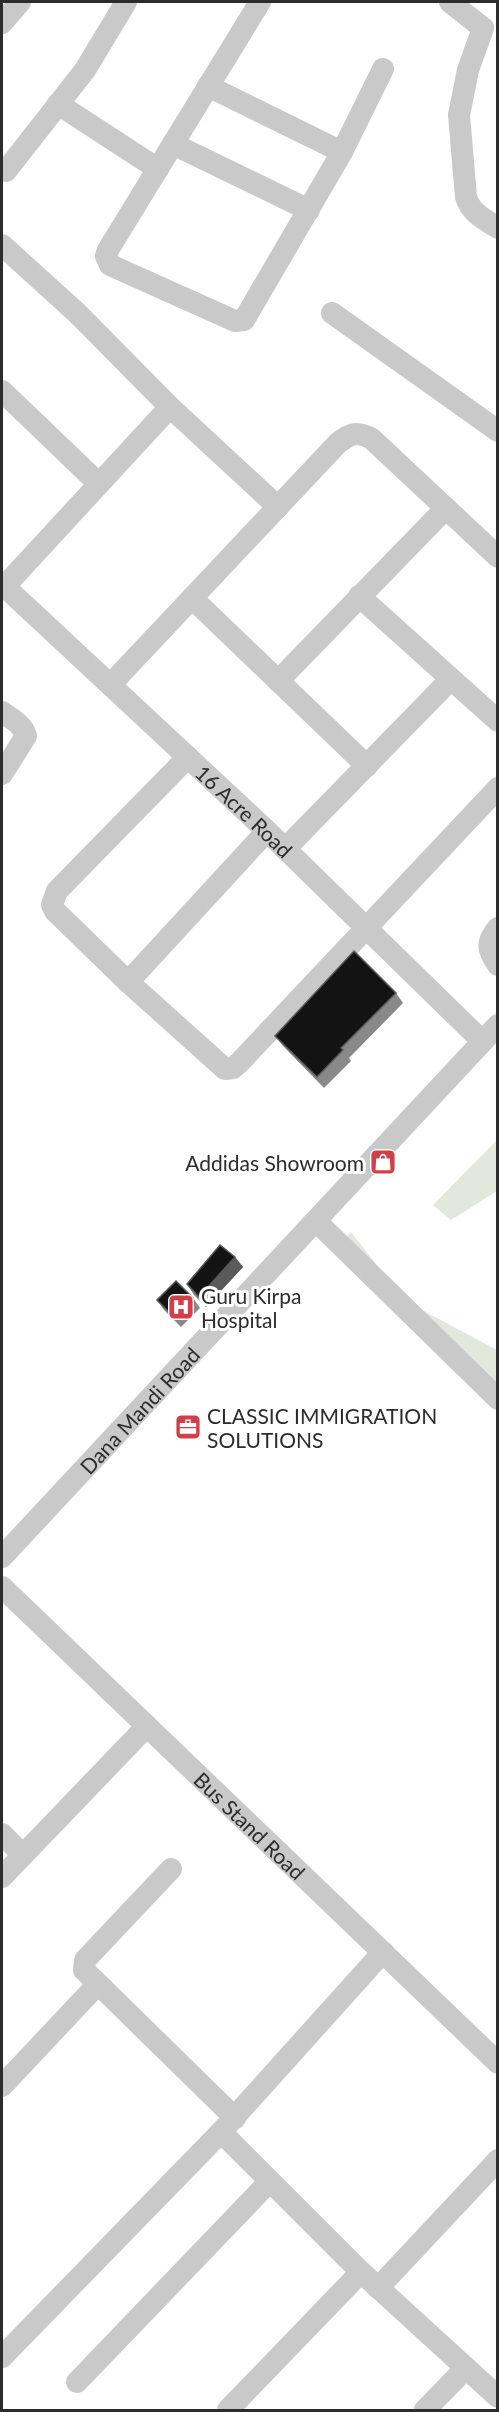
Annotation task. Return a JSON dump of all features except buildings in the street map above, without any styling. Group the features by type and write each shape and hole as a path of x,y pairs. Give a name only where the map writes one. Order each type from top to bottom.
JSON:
{"street":[{"path":"2,23 20,2"},
{"path":"6,171 101,46 126,2"},
{"path":"260,2 108,250 107,261 115,268 235,321 244,320 342,152 383,69"},
{"path":"450,2 490,32 462,91 459,115 466,196 469,206 475,213 498,228"},
{"path":"208,86 342,152"},
{"path":"58,104 158,169"},
{"path":"173,144 309,210"},
{"path":"2,245 77,313 170,407 278,507"},
{"path":"332,313 498,431"},
{"path":"2,392 99,484"},
{"path":"3,586 170,407"},
{"path":"111,684 338,443 349,435 360,433 372,439 498,557"},
{"path":"278,681 446,508"},
{"name":"16 Acre Road","path":"3,586 267,831 366,929 490,1033"},
{"path":"359,596 498,721"},
{"path":"192,598 367,766"},
{"path":"285,849 451,679"},
{"path":"2,712 19,724 25,730 26,736 2,774"},
{"path":"188,757 53,897 52,904 55,911 128,982 225,1069 233,1068 498,788"},
{"path":"128,982 267,831"},
{"path":"498,928 490,937 488,945 489,953 498,965"},
{"name":"Dana Mandi Road","path":"2,1557 490,1033"},
{"path":"316,1221 498,1399"},
{"name":"Bus Stand Road","path":"2,1587 498,2063"},
{"path":"2,1877 147,1726"},
{"path":"2,1834 23,1855"},
{"path":"171,1869 85,1960 84,1970 228,2125 269,2182 361,2272 466,2368 493,2384"},
{"path":"2,2356 228,2125 383,1953"},
{"path":"2,2086 98,1985"},
{"path":"378,2288 498,2160"},
{"path":"77,2382 269,2182"},
{"path":"228,2410 361,2272"},
{"path":"425,2410 466,2368"}],"shaded area":[{"path":"497,1140 497,1191 451,1220 433,1205"},
{"path":"351,1232 405,1301 497,1350 497,1401 338,1247"}],"place":[{"name":"Addidas Showroom","path":"383,1162"},
{"name":"Guru Kirpa Hospital","path":"181,1307"},
{"name":"CLASSIC IMMIGRATION SOLUTIONS","path":"188,1427"}]}
